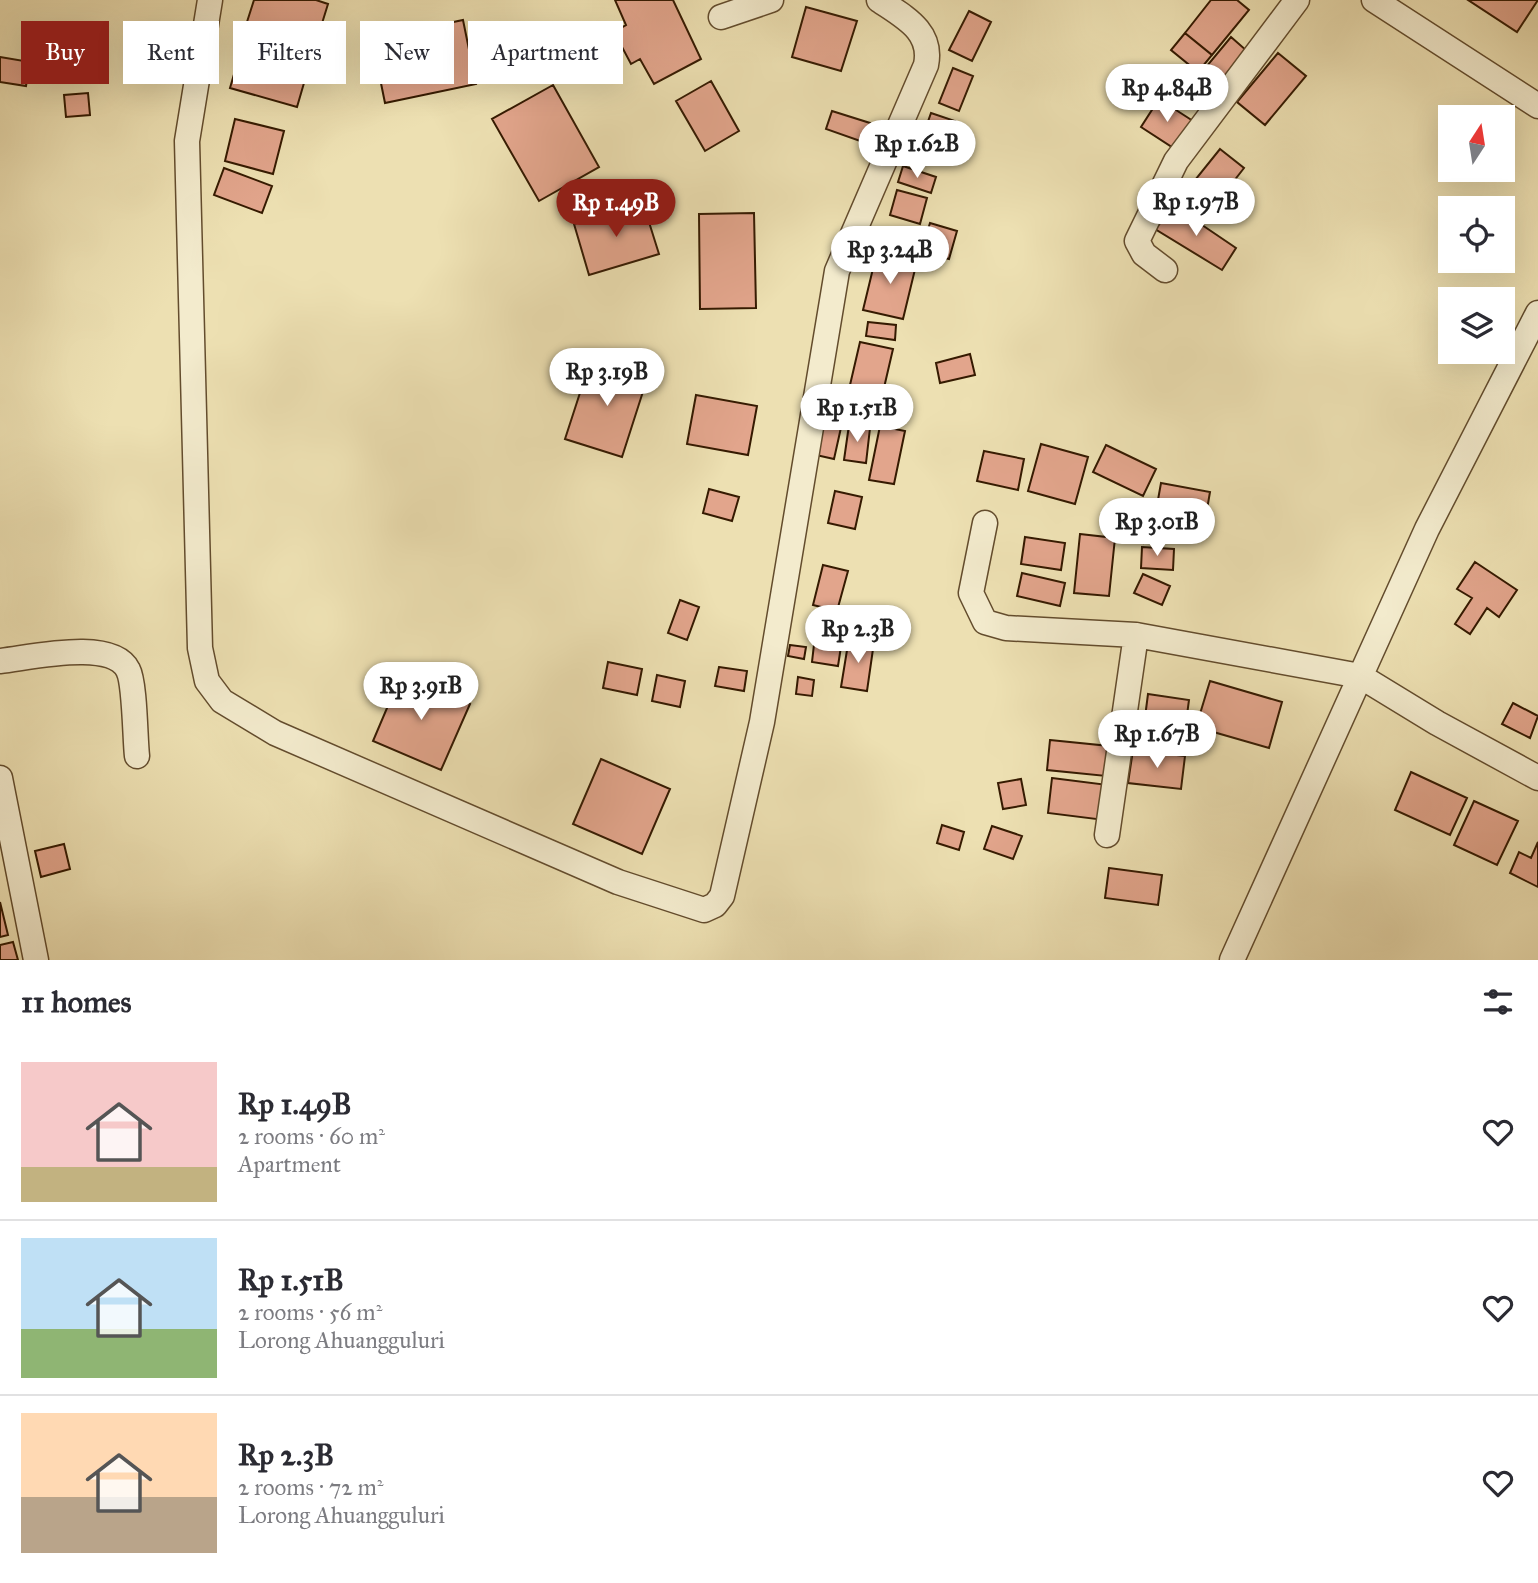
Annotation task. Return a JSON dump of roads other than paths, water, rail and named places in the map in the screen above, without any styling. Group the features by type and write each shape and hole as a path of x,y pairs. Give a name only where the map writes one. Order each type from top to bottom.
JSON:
{"street":[{"path":"210,0 187,141 200,648 207,681 222,701 275,733 618,882 704,910 715,905 722,896 762,722 837,271 926,65 928,51 925,39 913,23 879,0"},
{"path":"721,16 771,0"},
{"path":"1165,270 1144,254 1137,242 1176,161 1297,0"},
{"path":"1374,0 1538,106"},
{"path":"1232,960 1427,529 1538,313"},
{"path":"985,523 971,593 985,622 1006,628 1136,635 1360,676 1437,723 1538,778"},
{"path":"1107,835 1136,635"},
{"path":"0,661 92,651 115,656 129,671 137,757"},
{"path":"0,778 36,960"}]}
